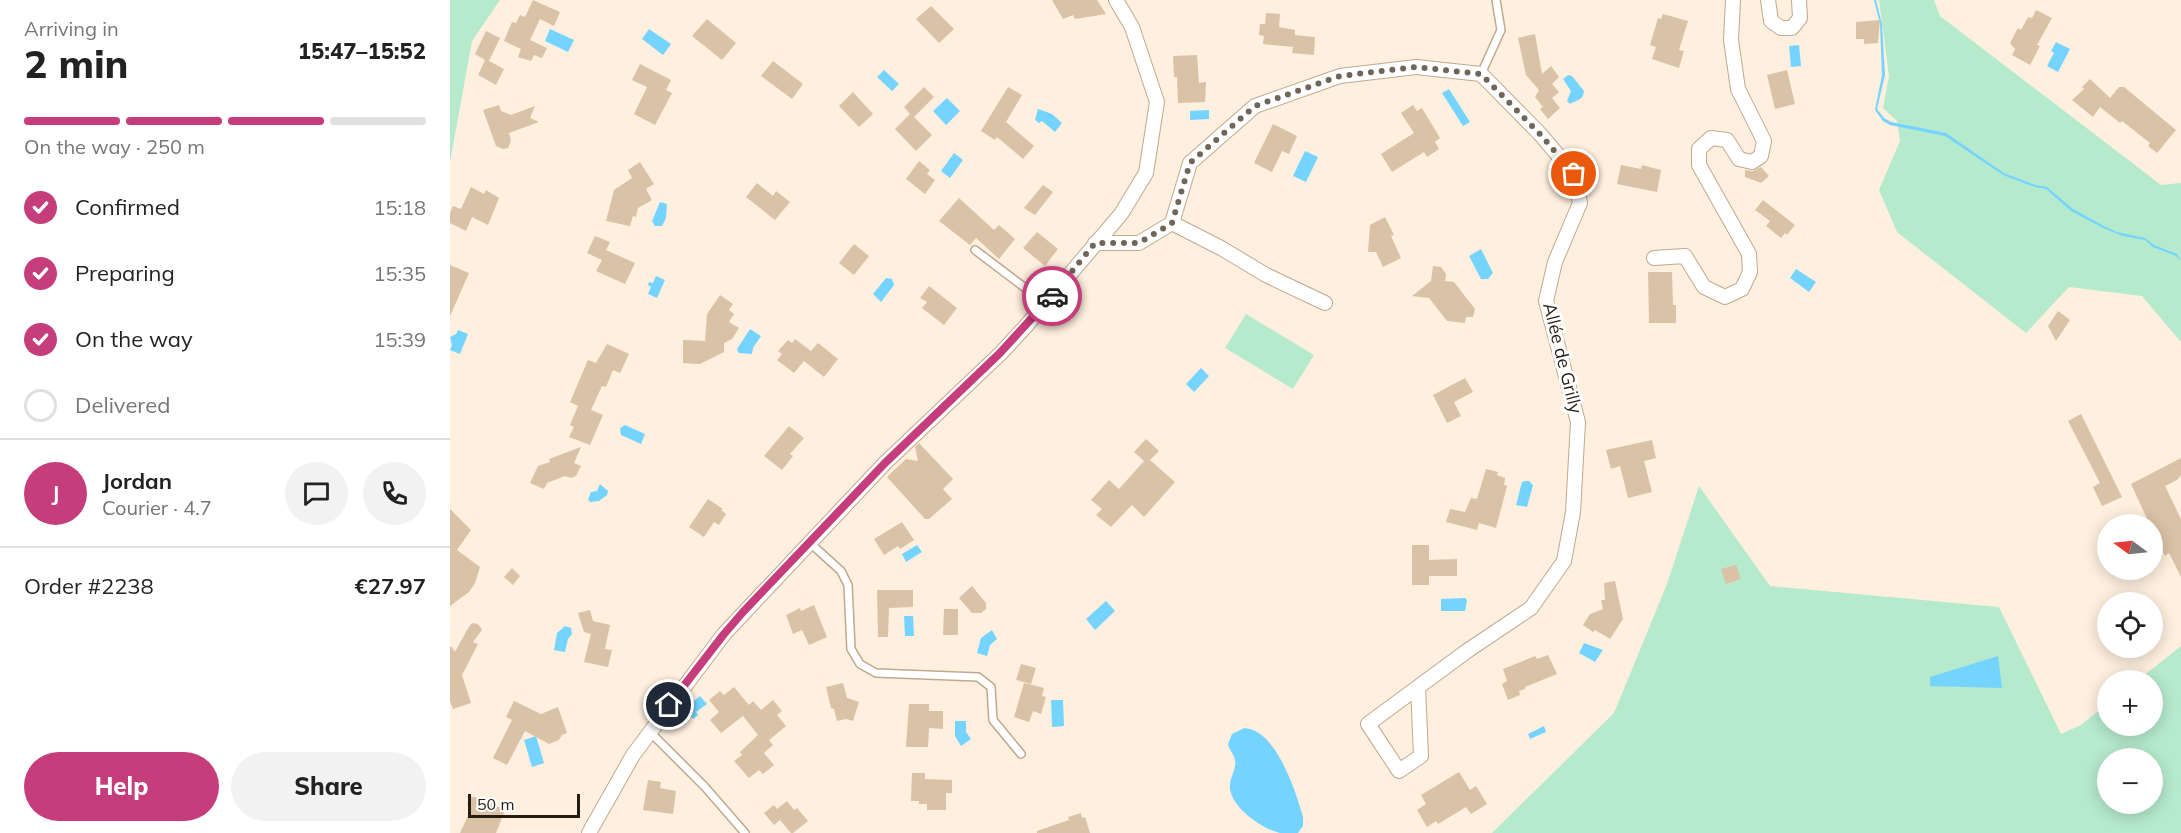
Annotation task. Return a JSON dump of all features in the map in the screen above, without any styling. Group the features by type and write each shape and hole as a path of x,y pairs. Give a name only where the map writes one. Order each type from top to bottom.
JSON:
{"street":[{"path":"589,833 633,755 724,634 885,463 1000,353 1120,214 1146,173 1157,102 1132,27 1116,0"},
{"path":"1654,258 1685,256 1704,287 1725,297 1742,289 1750,272 1749,254 1699,165 1699,149 1711,138 1727,140 1739,159 1752,162 1761,156 1764,141 1738,89 1731,40 1733,0"},
{"path":"1768,0 1771,21 1781,28 1792,28 1800,18 1799,0"},
{"path":"1095,243 1139,243 1172,223 1190,163 1255,106 1340,76 1416,67 1481,74"},
{"name":"Allée de Grilly","path":"1418,687 1421,756 1399,771 1368,724 1418,687 1467,651 1531,608 1564,561 1573,512 1578,423 1546,301 1555,262 1580,203 1574,174 1540,134 1481,74"},
{"path":"1172,223 1221,248 1266,275 1325,303"}],"lane":[{"path":"1481,74 1501,30 1496,0"},
{"path":"975,250 1045,303"},
{"path":"809,542 841,571 848,585 852,649 860,664 876,673 978,677 991,687 993,720 1021,754"},
{"path":"650,731 705,787 745,833"}],"green space":[{"path":"450,0 500,0 472,41 450,162"},
{"path":"1879,0 1934,0 1940,16 2161,185 2181,183 2181,342 2142,296 2069,287 2026,333 1897,232 1879,190 1900,141 1897,121 1883,108 1889,76"},
{"path":"1246,314 1314,355 1293,389 1225,348"},
{"path":"1699,486 1770,586 1999,607 2061,734 2081,725 2097,712 2097,736 2163,736 2163,670 2151,670 2181,646 2181,833 1492,833 1614,713 1667,584"}],"water":[{"path":"1874,0 1876,0 1882,24 1885,75 1877,109 1884,118 1891,122 1946,133 2004,173 2035,185 2047,187 2073,209 2117,232 2145,238 2154,245 2177,254 2181,261 2176,256 2153,247 2145,240 2123,236 2103,228 2071,211 2046,189 2003,175 1945,136 1890,125 1883,121 1875,110 1882,75 1880,24"},
{"path":"550,29 574,40 568,52 545,41"},
{"path":"649,29 671,44 663,55 642,39"},
{"path":"2056,42 2070,49 2058,72 2047,66 2054,53 2051,51"},
{"path":"1799,45 1801,66 1791,67 1789,46"},
{"path":"884,70 899,84 892,91 877,77"},
{"path":"1568,75 1572,76 1584,91 1581,98 1570,104 1567,101 1571,91 1563,79"},
{"path":"1449,89 1470,122 1463,126 1442,93"},
{"path":"947,98 960,111 946,125 933,111"},
{"path":"1038,109 1052,114 1062,123 1055,132 1042,121 1039,123 1035,120"},
{"path":"1209,110 1209,119 1190,120 1190,111"},
{"path":"1305,151 1318,157 1306,182 1293,176"},
{"path":"954,153 963,160 950,178 941,171"},
{"path":"660,202 667,204 666,218 662,226 655,226 652,221"},
{"path":"1481,249 1493,273 1488,279 1481,279 1469,256"},
{"path":"1796,269 1816,282 1809,292 1790,278"},
{"path":"656,276 665,280 657,298 648,294 651,287 648,285 649,282 653,283"},
{"path":"886,278 892,279 894,285 881,302 873,294"},
{"path":"750,329 761,336 752,354 739,353 737,349"},
{"path":"458,330 468,334 460,354 450,350 452,345 450,337"},
{"path":"1201,368 1209,376 1194,392 1186,384"},
{"path":"625,425 645,434 641,444 621,435 620,428"},
{"path":"1529,481 1533,485 1527,507 1516,505 1522,482"},
{"path":"600,484 608,491 607,495 599,501 590,502 588,499 591,492 597,491"},
{"path":"917,545 922,552 906,562 902,554"},
{"path":"1465,598 1467,600 1465,611 1441,611 1441,599"},
{"path":"1106,601 1115,611 1095,630 1086,619"},
{"path":"904,616 913,616 914,636 905,636"},
{"path":"565,626 571,628 572,634 568,639 565,652 554,650 557,633"},
{"path":"992,630 997,639 990,645 987,656 977,653 981,638"},
{"path":"1584,643 1603,650 1595,662 1579,653"},
{"path":"1998,656 2002,688 1930,686 1930,677"},
{"path":"700,696 707,704 696,712 698,715 693,719 684,709"},
{"path":"1051,700 1063,700 1064,726 1052,727"},
{"path":"955,721 966,721 966,732 971,739 961,746 955,736"},
{"path":"1544,726 1546,732 1530,739 1528,734"},
{"path":"1244,728 1255,731 1266,739 1283,763 1303,817 1303,826 1298,833 1280,833 1265,827 1242,810 1232,795 1230,784 1235,763 1228,744 1232,734"},
{"path":"536,736 544,763 532,767 524,740"}],"building":[{"path":"533,0 560,12 554,26 540,19 530,40 547,48 542,58 534,55 531,61 518,57 521,49 504,41 512,22 516,23 520,15 525,17"},
{"path":"1052,0 1097,0 1106,14 1075,19 1073,15 1063,19"},
{"path":"931,6 954,29 939,43 916,19"},
{"path":"2036,10 2052,18 2037,45 2040,46 2030,65 2012,55 2015,49 2010,43 2018,28 2021,30 2028,17 2032,18"},
{"path":"1266,13 1280,14 1279,27 1295,30 1295,35 1315,37 1314,55 1292,53 1293,47 1263,44 1264,36 1259,35 1260,24 1265,24"},
{"path":"1663,14 1688,21 1679,50 1684,51 1679,68 1652,59 1656,47 1650,45 1658,18 1661,19"},
{"path":"707,19 736,43 722,60 692,36"},
{"path":"1880,20 1878,43 1864,44 1864,39 1856,39 1856,22"},
{"path":"486,31 500,38 489,61 504,69 496,85 478,75 485,60 475,54"},
{"path":"1535,34 1542,74 1551,66 1559,77 1552,84 1559,92 1552,98 1560,108 1548,119 1540,109 1543,107 1535,97 1539,90 1526,75 1518,38"},
{"path":"1197,55 1199,83 1206,82 1205,102 1178,103 1173,56"},
{"path":"773,61 803,84 792,99 761,76"},
{"path":"640,64 671,80 666,90 672,93 655,125 634,114 647,87 632,80"},
{"path":"1787,70 1795,104 1775,109 1767,75"},
{"path":"2090,79 2110,98 2119,87 2124,87 2176,130 2157,153 2148,146 2150,143 2100,107 2093,117 2072,100 2084,89 2082,87"},
{"path":"924,87 934,97 914,117 932,135 916,151 895,129 910,114 904,107"},
{"path":"1008,87 1022,95 1006,122 1034,146 1023,159 997,137 995,140 981,131"},
{"path":"853,92 873,114 859,127 839,106"},
{"path":"499,105 501,111 511,115 535,106 530,118 539,122 509,133 511,141 508,148 503,149 496,146 483,110"},
{"path":"1413,105 1417,111 1422,108 1440,138 1435,142 1439,149 1427,157 1424,152 1392,172 1381,154 1414,133 1401,113"},
{"path":"1273,124 1297,136 1289,154 1282,151 1272,172 1254,163"},
{"path":"919,161 930,170 927,174 935,180 925,194 906,179"},
{"path":"640,162 654,184 646,189 652,200 638,208 636,217 633,216 630,226 606,221 614,190 632,178 628,170"},
{"path":"1621,165 1641,169 1642,165 1661,170 1657,192 1617,184"},
{"path":"1761,167 1769,176 1761,183 1745,177 1745,170 1753,171"},
{"path":"757,183 773,196 776,191 790,202 775,220 746,197"},
{"path":"1043,185 1053,192 1035,215 1024,208"},
{"path":"471,187 484,194 486,190 499,198 488,225 472,217 466,231 450,223 450,213 453,206 461,209"},
{"path":"959,198 994,230 999,225 1015,239 999,259 976,238 970,245 939,221"},
{"path":"1763,200 1795,225 1787,235 1785,233 1781,238 1766,226 1770,221 1755,210"},
{"path":"1385,217 1394,235 1391,236 1401,258 1383,267 1376,252 1368,252 1370,225"},
{"path":"1037,232 1058,249 1045,266 1023,248"},
{"path":"595,236 610,242 606,250 635,263 625,284 596,271 602,260 587,253"},
{"path":"854,244 869,256 854,275 839,263"},
{"path":"450,265 469,273 450,316"},
{"path":"1433,266 1441,267 1446,274 1445,281 1454,282 1475,309 1473,317 1466,317 1465,323 1447,321 1429,298 1412,296 1431,281"},
{"path":"1648,272 1672,272 1676,323 1649,323"},
{"path":"929,286 957,308 944,325 922,308 927,302 920,298"},
{"path":"720,295 733,304 729,310 734,314 729,322 739,328 732,339 724,343 724,352 700,364 683,363 683,340 705,341 707,314"},
{"path":"2058,311 2070,320 2056,341 2048,326"},
{"path":"795,339 811,351 818,343 838,359 824,377 804,361 794,373 777,360 782,354 778,351 788,340 792,343"},
{"path":"607,344 629,354 620,373 613,370 606,387 602,386 591,410 603,415 590,445 569,437 574,427 570,425 578,406 570,402 588,360 596,363"},
{"path":"1465,378 1473,392 1454,402 1461,416 1447,423 1433,395"},
{"path":"2081,414 2122,497 2102,506 2093,487 2100,483 2068,421"},
{"path":"789,426 804,438 790,454 793,456 782,470 764,456"},
{"path":"1146,439 1159,451 1150,460 1175,482 1144,517 1132,505 1111,527 1096,515 1102,509 1091,500 1109,480 1119,489 1144,461 1134,452"},
{"path":"1652,440 1656,458 1644,461 1652,492 1628,498 1620,466 1611,469 1606,450"},
{"path":"919,443 953,479 943,489 952,499 929,519 925,519 887,477 906,459 918,461 915,447"},
{"path":"581,447 574,463 581,466 576,476 571,478 565,476 547,483 544,489 530,483 538,466 550,462 549,459"},
{"path":"2181,458 2181,475 2177,480 2165,486 2181,519 2181,577 2169,553 2165,556 2163,552 2163,514 2145,514 2131,484"},
{"path":"1486,469 1498,472 1497,475 1505,478 1504,485 1507,486 1496,528 1479,523 1477,530 1446,522 1450,509 1465,512 1471,498 1477,499"},
{"path":"708,499 723,509 721,510 726,514 719,525 714,522 704,537 689,527"},
{"path":"450,509 471,530 457,550 480,567 475,583 469,592 450,606"},
{"path":"902,522 914,540 884,555 874,539"},
{"path":"1412,545 1429,545 1429,560 1457,559 1457,576 1429,576 1429,585 1412,585"},
{"path":"1736,565 1741,579 1726,584 1721,569"},
{"path":"512,568 520,576 513,585 504,577"},
{"path":"1615,581 1623,619 1610,639 1583,625 1590,614 1603,609 1601,600 1605,600 1604,583"},
{"path":"972,586 986,603 986,609 981,613 972,613 959,598"},
{"path":"877,590 913,590 913,607 889,608 888,637 878,637"},
{"path":"814,605 827,637 809,645 802,630 793,634 786,615 800,608 801,611"},
{"path":"944,609 958,609 958,635 943,635"},
{"path":"590,610 593,621 610,625 605,649 612,650 608,667 584,662 591,634 584,632 578,613"},
{"path":"474,623 482,630 473,642 478,644 462,675 471,703 453,709 450,701 450,647 455,652 467,630"},
{"path":"1548,655 1557,674 1525,687 1519,691 1520,695 1508,700 1502,684 1507,681 1503,669 1535,656 1537,659"},
{"path":"1021,664 1036,668 1031,684 1016,680"},
{"path":"843,683 847,698 859,702 853,721 846,719 837,721 834,709 831,708 826,687"},
{"path":"1024,683 1044,688 1042,696 1046,697 1041,714 1033,711 1029,722 1014,717"},
{"path":"734,687 749,705 753,701 761,710 773,700 782,711 777,715 786,726 769,740 773,745 764,753 774,765 763,774 759,770 749,778 734,761 742,755 740,752 758,735 743,716 721,733 710,720 719,712 709,700 720,691 724,695"},
{"path":"514,701 541,714 558,707 567,733 559,740 549,744 525,731 507,765 493,758 512,720 506,717"},
{"path":"909,704 929,704 929,711 943,711 943,729 929,728 928,747 906,747"},
{"path":"1459,772 1470,790 1476,786 1487,804 1471,814 1466,807 1438,824 1436,821 1427,827 1417,810 1426,804 1421,795"},
{"path":"912,773 925,773 925,779 952,780 952,793 946,793 946,810 927,810 927,804 911,801"},
{"path":"648,780 661,782 660,788 676,791 673,814 643,810"},
{"path":"471,797 479,797 505,810 496,833 460,833 471,809 467,804"},
{"path":"787,801 794,810 797,808 808,821 793,833 780,820 774,825 764,813 774,805 777,809"},
{"path":"1081,813 1082,818 1085,817 1090,833 1037,833 1037,831 1069,820 1068,817"}],"way so far":[{"path":"1052,296 1095,243 1139,243 1172,223 1190,163 1255,106 1340,76 1416,67 1481,74 1540,134 1574,174"}],"route":[{"path":"669,705 743,612 885,463 969,385 1052,296"}]}
